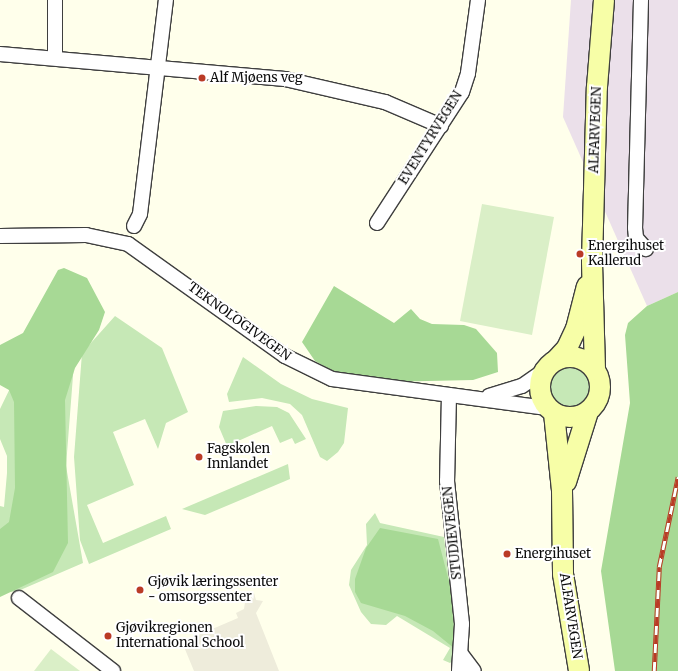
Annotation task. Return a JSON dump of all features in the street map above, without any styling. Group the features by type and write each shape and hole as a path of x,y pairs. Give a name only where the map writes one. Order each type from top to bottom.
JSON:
{"main road":[{"name":"ALFARVEGEN","path":"595,370 592,261 597,87 604,0"},
{"name":"ALFARVEGEN","path":"550,365 567,348 576,329 592,261"},
{"path":"577,358 595,370 600,392 588,412 565,418 550,411 539,389 550,365 577,358"},
{"name":"ALFARVEGEN","path":"550,411 562,490 563,574 579,671"},
{"name":"ALFARVEGEN","path":"562,490 588,412"}],"street":[{"path":"55,0 55,56"},
{"path":"134,226 140,214 166,0"},
{"name":"EVENTYRVEGEN","path":"377,223 462,92 468,73 478,0"},
{"path":"641,0 635,228 636,238 646,250"},
{"path":"0,54 55,56 286,79 385,102 441,126"},
{"name":"TEKNOLOGIVEGEN","path":"0,236 86,235 128,244 301,366 344,381 449,395 486,397 550,411"},
{"name":"TEKNOLOGIVEGEN","path":"486,397 522,386 550,365"},
{"name":"STUDIEVEGEN","path":"449,395 447,481 462,624 459,671"},
{"path":"19,598 113,671"},
{"path":"461,654 474,671"}],"shaded area":[{"path":"571,0 678,0 678,292 647,306 563,117"},
{"path":"254,593 256,600 263,601 256,613 279,671 194,671 182,642 238,618 236,613 244,609 246,596"}],"green space":[{"path":"482,204 554,217 532,335 460,321"},
{"path":"64,268 87,278 105,312 99,330 75,368 65,400 68,543 53,572 0,597 0,529 9,522 15,488 14,402 9,390 0,385 0,345 23,333 58,270"},
{"path":"334,286 394,323 411,309 420,319 432,324 464,325 476,329 497,353 498,372 473,380 382,382 343,377 315,361 302,342"},
{"path":"678,292 678,671 615,671 601,571 630,403 625,335 628,323 647,306"},
{"path":"115,316 162,348 188,412 166,423 158,449 145,419 113,432 134,485 87,505 103,543 166,516 171,529 89,564 80,540 74,457 82,353"},
{"path":"76,337 66,466 83,563 18,591 0,593 0,506 4,507 7,456 0,439 0,409 15,378"},
{"path":"243,357 281,384 312,399 348,408 344,443 338,452 327,461 320,457 302,415 290,404 262,398 229,402 227,394"},
{"path":"569,366 581,370 587,376 591,388 587,400 581,406 569,410 557,406 551,400 547,388 551,376 557,370"},
{"path":"256,406 277,407 289,413 306,439 295,444 292,438 280,443 272,426 227,446 219,427 223,411"},
{"path":"288,464 290,479 205,515 182,509"},
{"path":"375,513 380,523 444,537 458,656 450,663 443,660 450,648 397,616 386,625 371,624 361,612 349,585 351,570 367,545 366,524"},
{"path":"380,528 438,539 451,589 455,649 433,631 405,616 361,603 355,592 355,579 366,548"},
{"path":"51,649 80,671 34,671"}],"railway":[{"path":"654,671 659,567 678,477"}],"place":[{"name":"Alf Mjøens veg","path":"202,78"},
{"name":"Energihuset Kallerud","path":"580,254"},
{"name":"Fagskolen Innlandet","path":"199,457"},
{"name":"Energihuset","path":"507,554"},
{"name":"Gjøvik læringssenter - omsorgssenter","path":"140,590"},
{"name":"Gjøvikregionen International School","path":"108,636"}]}
